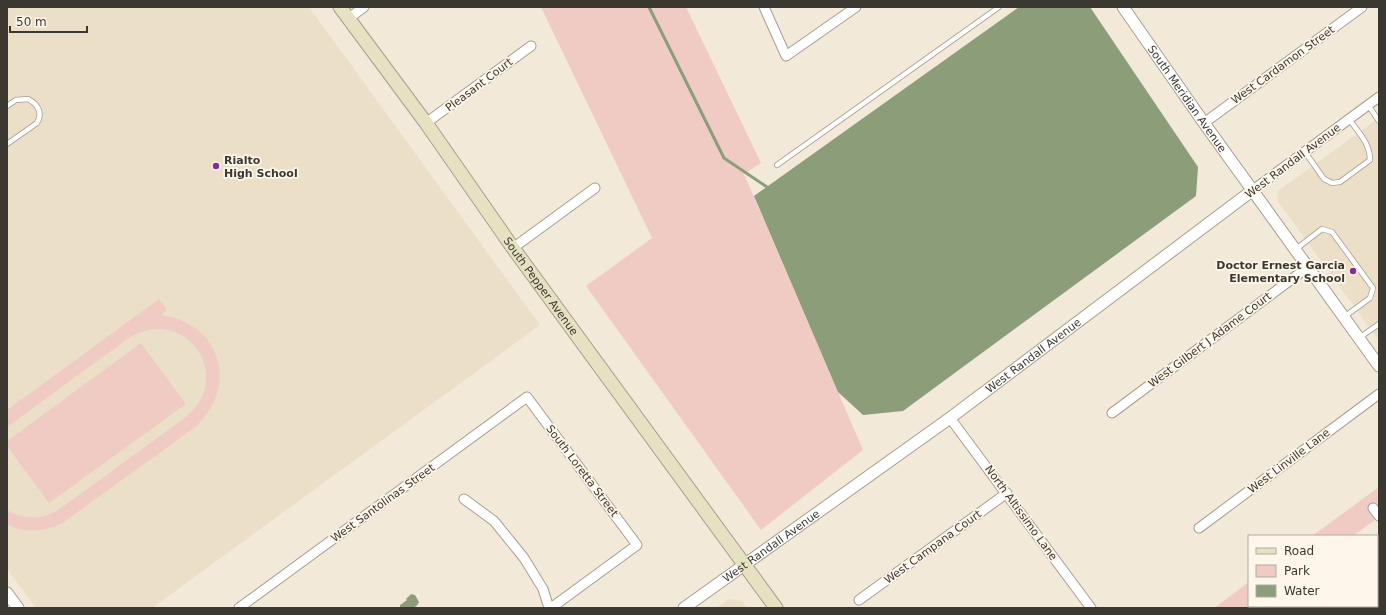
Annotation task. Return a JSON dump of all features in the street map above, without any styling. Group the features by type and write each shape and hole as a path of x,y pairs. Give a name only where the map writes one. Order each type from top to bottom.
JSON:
{"main road":[{"name":"South Pepper Avenue","path":"340,7 426,123 513,248 776,608"}],"street":[{"path":"348,18 364,7"},
{"path":"764,7 786,56 856,7"},
{"name":"West Cardamon Street","path":"1204,123 1362,7"},
{"name":"South Meridian Avenue","path":"1125,8 1204,123 1379,366"},
{"name":"Pleasant Court","path":"426,123 531,46"},
{"name":"West Randall Avenue","path":"684,608 950,418 1379,97"},
{"path":"513,248 595,188"},
{"name":"West Gilbert J Adame Court","path":"1112,413 1308,267"},
{"name":"West Linville Lane","path":"1199,528 1379,394"},
{"name":"South Loretta Street","path":"527,397 637,545 550,608"},
{"name":"West Santolinas Street","path":"239,608 527,397"},
{"name":"North Altissimo Lane","path":"950,418 1091,608"},
{"name":"West Campana Court","path":"859,600 1007,493"},
{"path":"464,499 494,521 524,558 543,589 550,608"},
{"path":"1373,508 1379,516"},
{"path":"7,593 18,608"}],"lane":[{"path":"777,165 999,7"},
{"path":"7,106 16,100 28,99 37,105 40,111 37,123 7,144"},
{"path":"1368,105 1379,121"},
{"path":"1305,152 1324,179 1332,183 1340,182 1370,160 1368,145 1349,119"},
{"path":"1296,249 1322,229 1332,232 1373,288 1370,298 1344,317"},
{"path":"1359,338 1379,324"}],"shaded area":[{"name":"Rialto High School","path":"7,7 309,7 540,325 152,608 36,608 7,569"},
{"name":"Doctor Ernest Garcia Elementary School","path":"1379,118 1379,341 1277,200 1278,191"},
{"path":"729,599 742,601 747,608 716,608"}],"green space":[{"path":"541,7 686,7 761,163 744,174 863,450 761,530 586,286 652,238"},
{"path":"159,299 167,310 161,315 182,321 198,330 210,344 218,360 220,377 217,395 208,412 194,428 61,524 41,530 20,529 7,525 7,510 14,514 28,517 42,516 55,512 186,417 200,400 206,382 204,365 197,349 184,337 168,330 149,330 129,338 7,427 7,410"},
{"path":"141,343 186,404 49,503 7,446 7,441"},
{"path":"1379,487 1379,517 1354,535 1313,535"},
{"path":"1248,583 1248,607 1256,607 1214,608"}],"water":[{"path":"1019,7 1090,7 1198,167 1196,196 903,411 863,415 838,392 754,196"},
{"path":"411,594 415,595 419,602 418,605 411,608 400,608 400,605 407,600 406,599"}],"waterway":[{"path":"649,7 724,158 767,187"}],"place":[{"name":"Rialto High School","path":"216,166"},
{"name":"Doctor Ernest Garcia Elementary School","path":"1353,271"}]}
